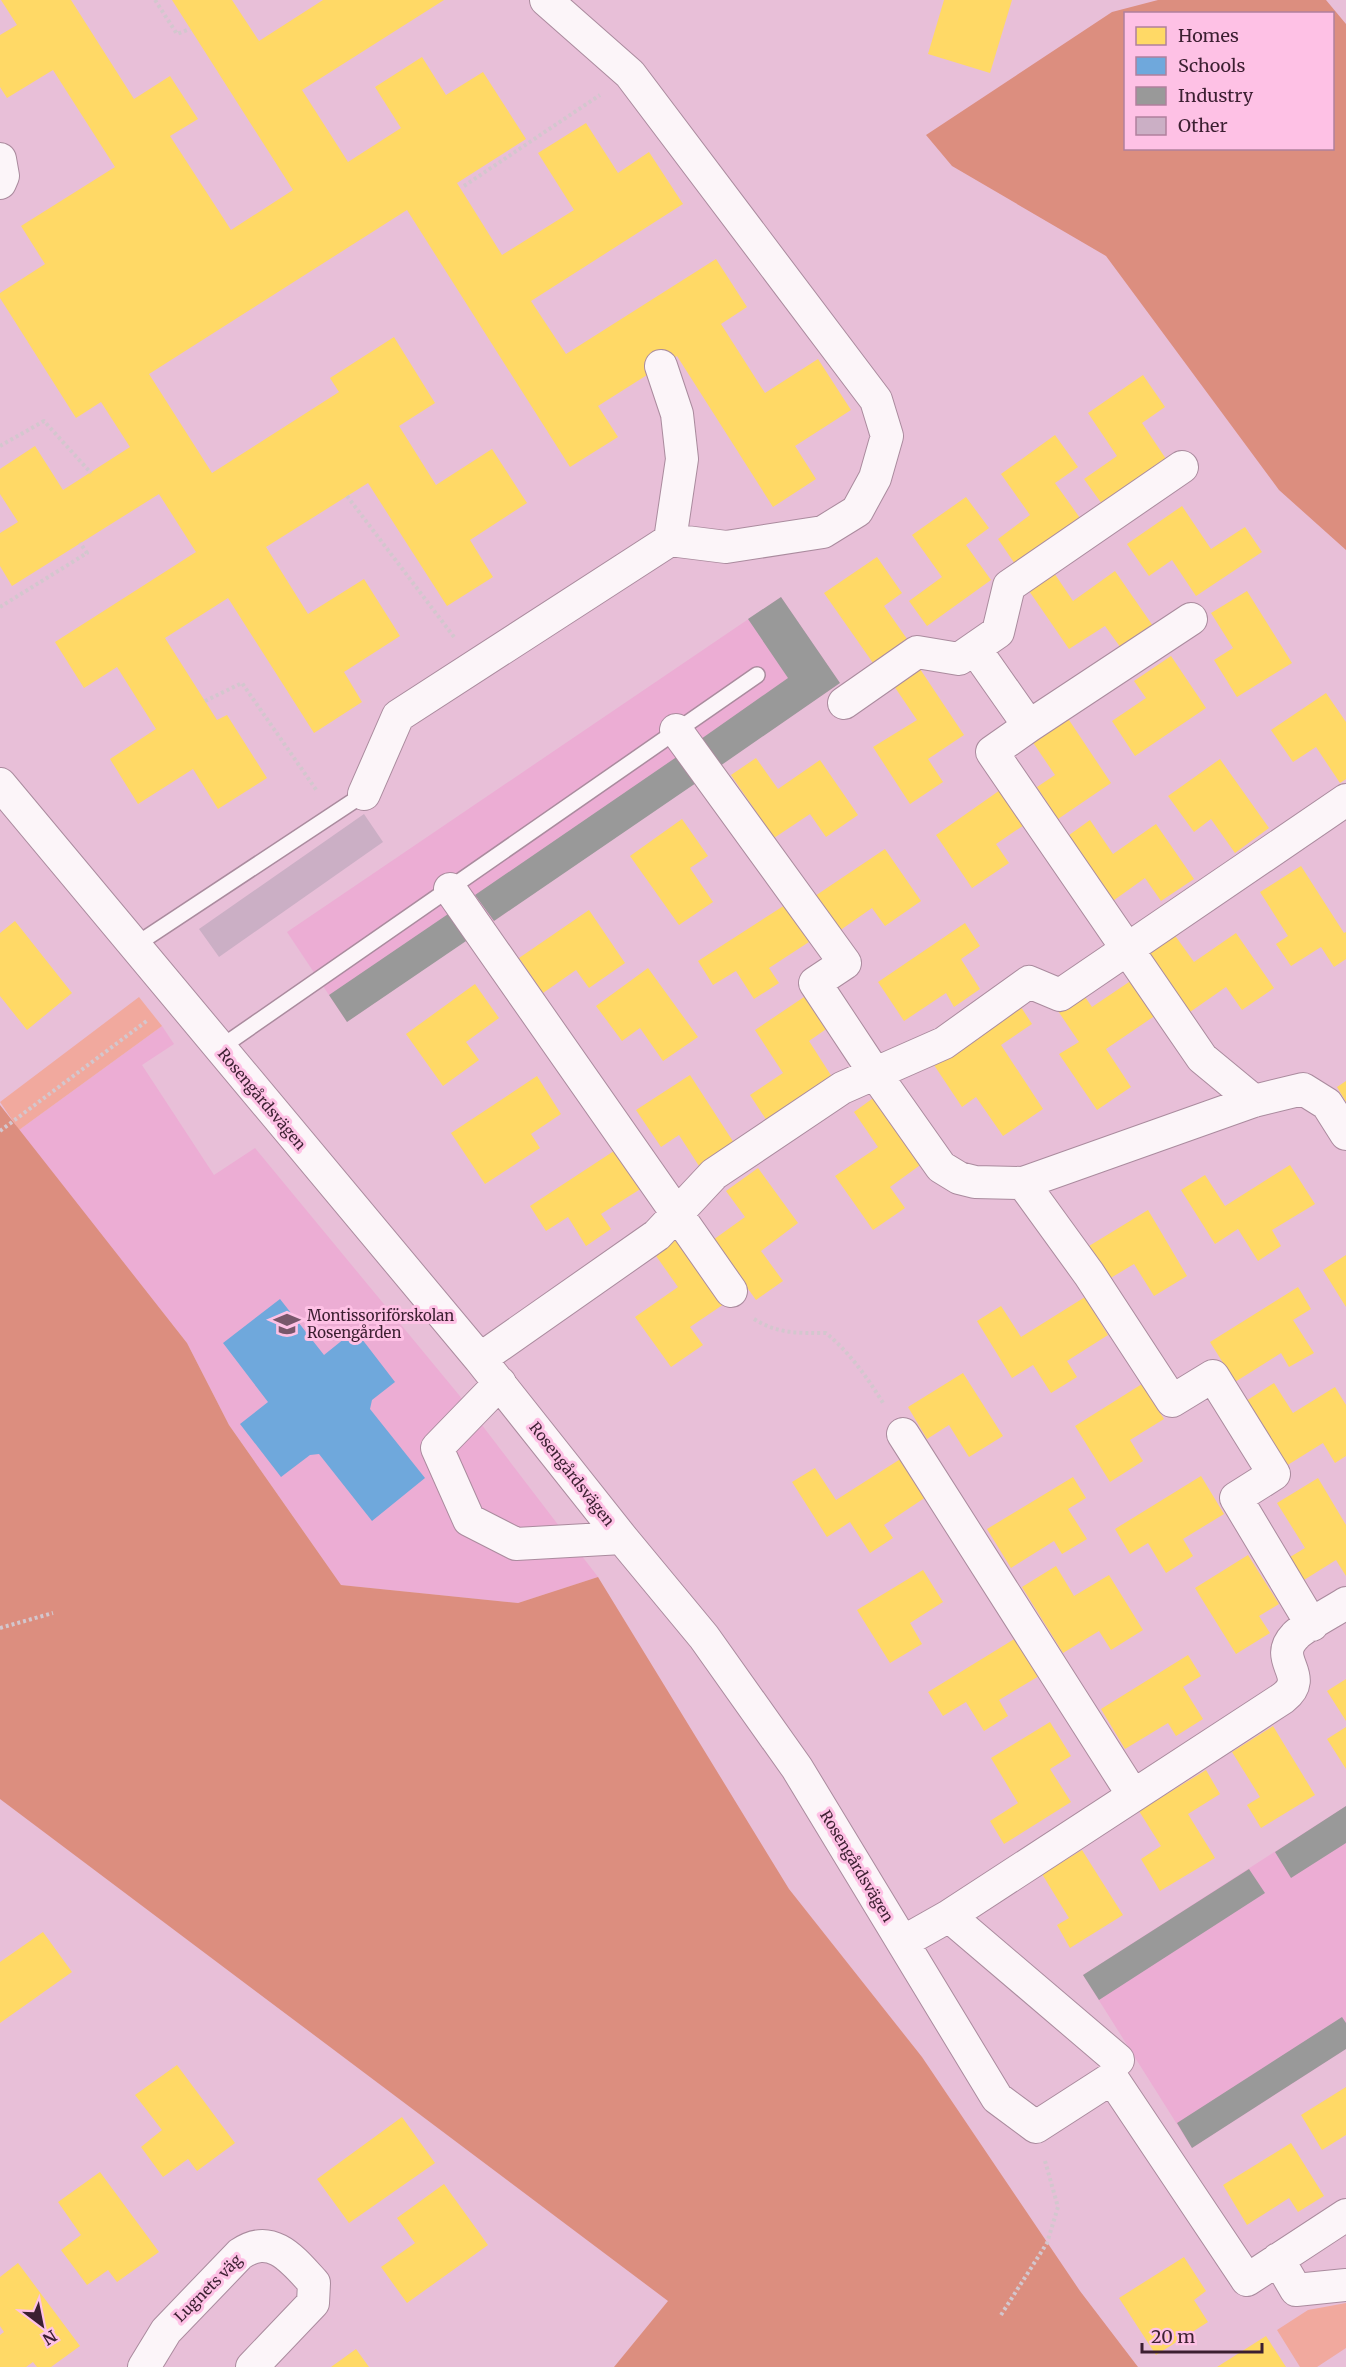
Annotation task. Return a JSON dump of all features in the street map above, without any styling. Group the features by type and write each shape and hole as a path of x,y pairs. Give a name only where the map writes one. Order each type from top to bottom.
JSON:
{"street":[{"path":"364,794 398,716 670,540 726,547 823,532 857,511 875,478 887,436 876,400 630,74 546,0"},
{"path":"0,159 3,176 0,183"},
{"path":"661,366 677,414 682,459 670,540"},
{"path":"844,703 917,652 959,659 975,649 998,632 1009,585 1182,467"},
{"path":"1191,619 992,752 1202,1058 1254,1101"},
{"path":"975,649 1029,726"},
{"path":"676,730 845,963 815,983 941,1167 959,1179 1023,1184 1254,1101 1303,1089 1327,1104 1346,1134"},
{"name":"Rosengårdsvägen","path":"0,784 500,1383 622,1538 704,1637 797,1768 997,2098 1036,2127"},
{"path":"480,1359 657,1235 714,1174 842,1088 944,1043 1029,982 1060,995 1346,800"},
{"path":"450,889 731,1291"},
{"path":"1023,1184 1089,1274 1172,1401 1213,1376 1274,1474 1236,1498 1312,1625"},
{"path":"500,1383 437,1448 469,1520 516,1544 622,1538"},
{"path":"903,1434 1133,1795"},
{"path":"903,1942 949,1916 1292,1690 1294,1676 1286,1661 1288,1648 1295,1636 1346,1603"},
{"path":"949,1916 1115,2069 1247,2280 1346,2215"},
{"path":"1036,2127 1115,2069"},
{"name":"Lugnets väg","path":"144,2367 166,2331 240,2254 250,2247 260,2245 276,2249 292,2258 314,2283 313,2303 252,2367"},
{"path":"1278,2259 1296,2290 1346,2285"}],"lane":[{"path":"220,1048 757,675"},
{"path":"134,946 364,794"}],"path":[{"path":"155,0 177,34 190,29"},
{"path":"464,186 630,74"},
{"path":"0,446 44,421 91,472"},
{"path":"346,496 476,666"},
{"path":"0,607 87,553 80,543"},
{"path":"205,701 242,682 333,814"},
{"path":"0,1131 178,998"},
{"path":"731,1291 750,1316 770,1329 826,1333 842,1346 869,1380 903,1434"},
{"path":"0,1628 53,1613"},
{"path":"1001,2315 1047,2243 1058,2207 1036,2127"}],"shaded area":[{"path":"1158,0 1326,0 1346,24 1346,550 1279,490 1106,256 952,166 926,135 1112,12"},
{"path":"781,597 840,683 347,1022 287,932"},
{"path":"139,997 162,1026 19,1130 0,1102"},
{"name":"Montissoriförskolan Rosengården","path":"162,1026 174,1044 142,1065 214,1175 255,1148 459,1395 598,1577 518,1603 341,1585 229,1425 187,1343 19,1130"},
{"path":"0,1105 187,1343 229,1425 341,1585 518,1603 598,1577 789,1889 922,2057 1080,2291 1138,2367 614,2367 668,2301 0,1799"},
{"path":"1346,1806 1346,2049 1192,2148 1083,1975"},
{"path":"1346,2303 1346,2348 1317,2367 1300,2367 1277,2330 1308,2310"}],"building: Homes":[{"path":"1,0 71,0 134,99 170,76 198,119 170,136 231,230 293,190 172,0 232,0 259,41 323,0 444,0 302,90 348,162 401,128 375,87 422,57 446,95 483,72 526,139 457,183 502,255 574,210 538,153 586,123 618,173 649,152 683,204 531,301 566,354 716,259 747,307 721,324 765,393 818,359 851,410 795,446 816,479 773,507 677,356 598,406 618,437 570,467 407,210 149,374 212,473 339,392 330,378 394,337 435,403 399,426 436,485 492,449 527,503 470,540 493,577 447,606 368,483 266,547 308,614 364,579 400,636 344,672 362,702 314,733 228,598 165,638 217,720 227,715 267,778 218,809 193,769 138,804 110,759 156,729 117,667 84,688 55,642 196,552 159,494 12,586 0,566 0,533 18,522 0,494 0,469 35,446 63,490 130,447 101,402 76,418 0,298 0,293 45,264 21,226 115,167 53,70 7,98 0,87 0,35 17,25"},
{"path":"944,0 1012,0 990,73 928,54"},
{"path":"1143,375 1165,407 1142,423 1166,459 1102,504 1084,479 1117,456 1088,413"},
{"path":"1055,435 1078,467 1055,483 1080,518 1015,564 998,539 1030,515 1001,474"},
{"path":"966,497 989,528 966,545 991,580 927,626 909,601 942,577 912,535"},
{"path":"1182,506 1211,549 1245,527 1262,552 1196,596 1172,560 1149,576 1127,544"},
{"path":"877,557 902,593 884,606 907,639 873,663 824,593"},
{"path":"1050,567 1073,601 1115,571 1153,626 1121,648 1105,626 1069,649 1025,585"},
{"path":"1247,591 1292,663 1237,697 1214,660 1233,648 1211,613"},
{"path":"1171,656 1206,708 1135,756 1112,721 1146,698 1134,681"},
{"path":"920,669 964,735 928,759 943,782 910,804 873,747 917,720 894,686"},
{"path":"1326,693 1346,722 1346,779 1340,783 1316,747 1293,762 1271,730"},
{"path":"1067,717 1111,783 1058,819 1037,787 1055,775 1032,741"},
{"path":"756,758 778,789 820,760 858,815 826,837 810,814 774,838 731,775"},
{"path":"1220,759 1269,828 1235,853 1211,819 1194,832 1168,796"},
{"path":"1003,788 1027,823 996,844 1009,863 972,888 936,835"},
{"path":"682,819 708,856 690,868 713,902 679,925 630,856"},
{"path":"1090,820 1113,854 1156,824 1194,879 1161,901 1145,878 1110,903 1065,838"},
{"path":"885,849 921,901 885,926 872,908 839,931 815,896"},
{"path":"1301,866 1344,933 1346,932 1346,959 1334,967 1321,947 1291,966 1276,944 1288,936 1260,892"},
{"path":"785,905 809,942 769,968 779,983 754,999 736,971 713,985 698,961"},
{"path":"589,910 625,963 589,988 576,970 543,993 519,958"},
{"path":"15,921 72,993 27,1030 0,996 0,933"},
{"path":"965,923 980,946 961,959 980,989 954,1007 946,993 904,1021 878,982"},
{"path":"1171,930 1194,962 1236,933 1274,988 1242,1010 1226,987 1190,1012 1145,947"},
{"path":"648,968 698,1037 663,1061 640,1028 622,1041 596,1006"},
{"path":"1132,980 1156,1015 1106,1049 1131,1087 1097,1110 1059,1054 1079,1042 1058,1011 1083,994 1092,1007"},
{"path":"475,984 499,1018 466,1042 479,1060 443,1086 406,1034"},
{"path":"810,993 832,1025 809,1041 832,1077 767,1121 750,1095 783,1073 755,1030"},
{"path":"1019,1004 1032,1024 1001,1045 1043,1109 1003,1136 976,1097 962,1107 932,1062"},
{"path":"690,1075 736,1146 701,1169 679,1135 661,1147 636,1110"},
{"path":"537,1076 561,1114 531,1134 540,1148 485,1184 451,1133"},
{"path":"1346,1081 1346,1102 1337,1087"},
{"path":"876,1096 923,1163 890,1187 905,1208 873,1230 835,1176 878,1147 854,1112"},
{"path":"617,1149 642,1188 601,1214 611,1229 586,1246 568,1217 546,1231 530,1206"},
{"path":"1290,1165 1315,1204 1272,1230 1281,1246 1258,1261 1238,1229 1215,1244 1181,1190 1205,1175 1225,1206"},
{"path":"758,1168 798,1223 761,1251 783,1281 756,1300 713,1240 745,1217 726,1191"},
{"path":"1148,1210 1187,1276 1154,1296 1134,1264 1109,1279 1089,1246"},
{"path":"677,1237 724,1304 690,1327 703,1345 671,1367 635,1317 678,1287 654,1253"},
{"path":"1346,1255 1346,1307 1323,1270"},
{"path":"1298,1287 1311,1309 1293,1320 1314,1353 1289,1367 1281,1353 1235,1382 1210,1342"},
{"path":"1085,1297 1108,1335 1067,1361 1077,1377 1051,1393 1033,1365 1012,1378 977,1321 1001,1306 1021,1337"},
{"path":"963,1373 1003,1436 969,1457 949,1425 927,1439 908,1407"},
{"path":"1274,1383 1293,1413 1335,1387 1346,1405 1346,1456 1335,1463 1323,1443 1286,1466 1246,1401"},
{"path":"1142,1384 1164,1419 1130,1440 1143,1461 1110,1482 1075,1426"},
{"path":"902,1458 926,1497 884,1525 893,1538 870,1553 850,1522 827,1537 792,1482 815,1468 836,1500"},
{"path":"1201,1476 1224,1514 1183,1539 1193,1556 1166,1573 1148,1543 1130,1554 1115,1529"},
{"path":"1073,1477 1086,1498 1068,1509 1087,1539 1062,1554 1054,1541 1011,1568 987,1529"},
{"path":"1318,1478 1346,1525 1346,1576 1336,1560 1304,1580 1290,1557 1305,1548 1277,1503"},
{"path":"1248,1555 1279,1604 1259,1616 1270,1633 1236,1654 1195,1588"},
{"path":"1056,1566 1074,1596 1109,1575 1143,1630 1111,1650 1099,1631 1063,1653 1022,1587"},
{"path":"923,1570 943,1602 910,1623 922,1644 890,1663 857,1610"},
{"path":"1016,1638 1039,1676 999,1700 1008,1716 984,1731 966,1702 943,1716 928,1692"},
{"path":"1188,1655 1201,1676 1183,1687 1203,1719 1176,1736 1168,1723 1125,1749 1101,1709"},
{"path":"1346,1679 1346,1721 1327,1691"},
{"path":"1050,1722 1071,1756 1050,1769 1071,1802 1004,1844 990,1821 1018,1803 991,1758"},
{"path":"1273,1726 1315,1795 1261,1828 1247,1805 1260,1797 1232,1752"},
{"path":"1346,1727 1346,1769 1327,1739"},
{"path":"1206,1770 1220,1794 1188,1814 1215,1858 1160,1891 1141,1859 1161,1846 1139,1811"},
{"path":"1082,1850 1123,1915 1070,1948 1057,1925 1069,1918 1042,1874"},
{"path":"43,1932 72,1972 0,2023 0,1962"},
{"path":"177,2065 235,2143 197,2171 188,2159 163,2177 141,2147 162,2130 135,2095"},
{"path":"1346,2087 1346,2135 1322,2150 1301,2115"},
{"path":"402,2117 435,2163 349,2223 317,2179"},
{"path":"1291,2143 1324,2196 1298,2212 1289,2198 1247,2225 1223,2185"},
{"path":"100,2172 159,2252 117,2282 108,2270 87,2285 61,2250 81,2235 58,2202"},
{"path":"444,2184 488,2245 407,2303 381,2267 415,2243 397,2218"},
{"path":"1184,2257 1206,2291 1194,2300 1208,2322 1156,2355 1119,2298"},
{"path":"18,2263 80,2346 51,2367 37,2367 33,2362 26,2367 0,2367 0,2335 4,2332 0,2326 0,2277"},
{"path":"1266,2336 1286,2367 1217,2367"},
{"path":"356,2349 369,2367 331,2367"}],"building: Schools":[{"path":"280,1299 324,1355 355,1330 395,1382 372,1400 370,1409 425,1478 372,1521 319,1454 310,1455 281,1477 240,1424 268,1402 223,1343"}],"building: Industry":[{"path":"781,597 840,683 720,766 701,739 788,678 748,619"},
{"path":"678,756 696,783 494,921 475,895"},
{"path":"454,910 472,937 347,1022 329,995"},
{"path":"1346,1806 1346,1843 1291,1878 1275,1852"},
{"path":"1249,1869 1265,1893 1099,2000 1083,1975"},
{"path":"1342,2017 1346,2023 1346,2049 1192,2148 1177,2123"}],"building: Other":[{"path":"364,814 383,842 219,957 199,929"}],"place":[{"name":"Montissoriförskolan Rosengården","path":"287,1324"}]}
